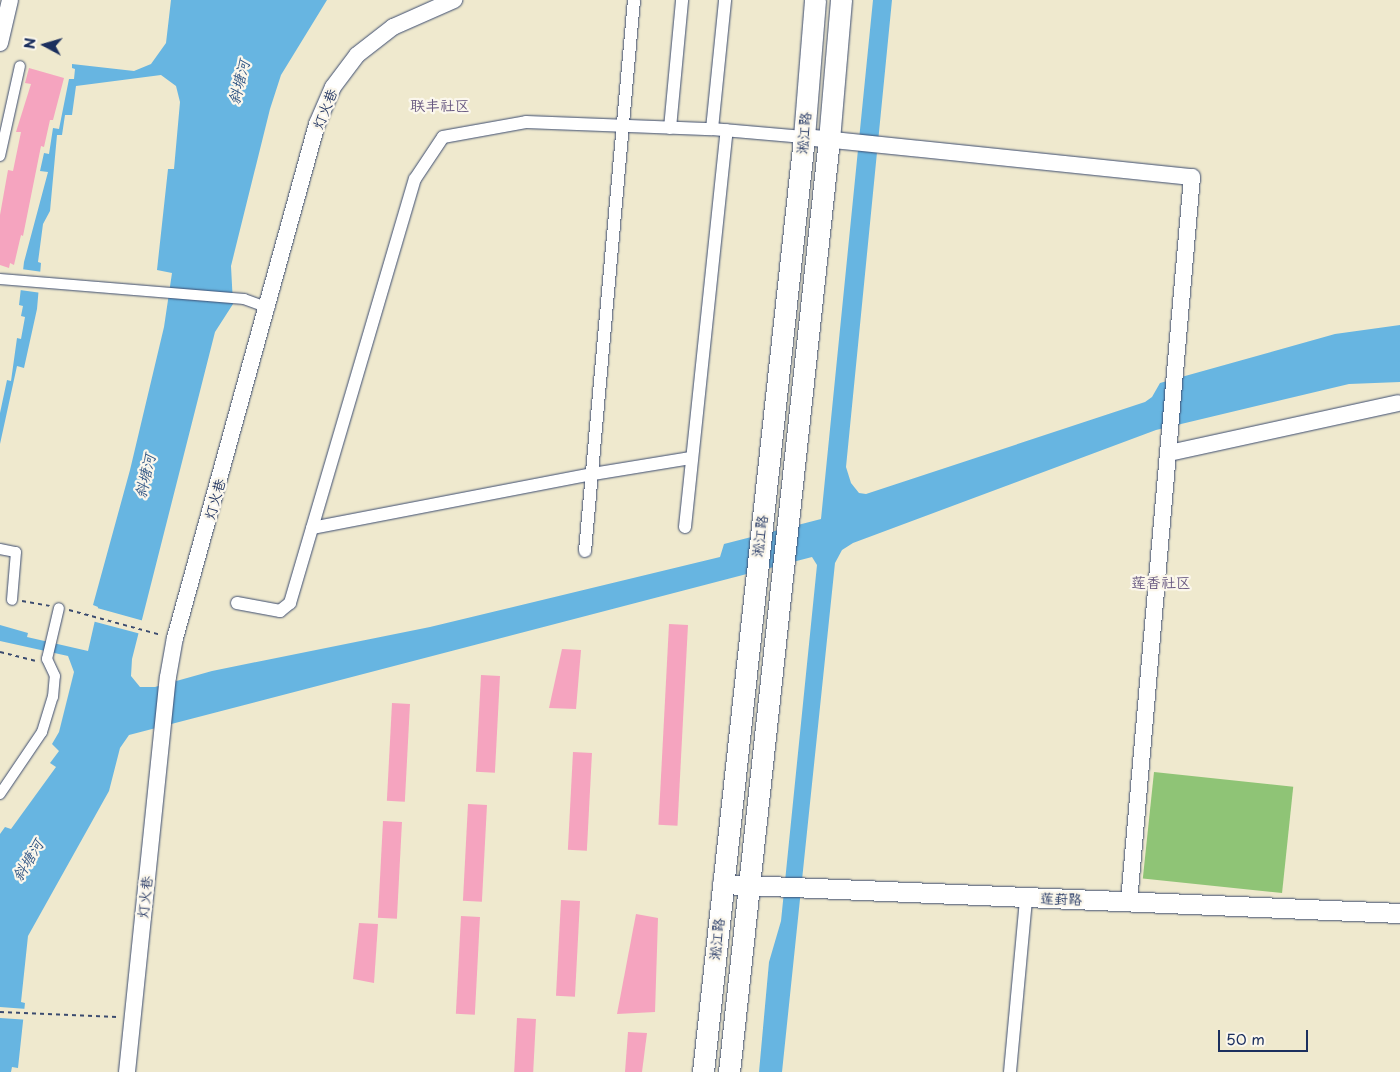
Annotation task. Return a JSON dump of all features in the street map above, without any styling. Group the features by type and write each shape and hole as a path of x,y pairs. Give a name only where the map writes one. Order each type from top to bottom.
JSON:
{"main road":[{"name":"淞江路","path":"703,1072 804,137 815,0"},
{"name":"淞江路","path":"729,1072 829,140 841,0"},
{"name":"莲葑路","path":"722,884 1400,912"}],"street":[{"path":"0,43 10,0"},
{"name":"灯火巷","path":"127,1072 168,677 175,638 269,308 317,124 333,87 348,65 376,39 393,27 454,0"},
{"path":"586,551 634,0"},
{"path":"670,128 682,0"},
{"path":"712,129 725,0"},
{"path":"0,156 20,66"},
{"path":"237,603 272,610 285,608 290,603 415,179 443,137 526,122 624,128 712,129 1192,177 1129,902"},
{"path":"685,527 727,130"},
{"path":"0,279 45,284 163,290 244,298 269,308"},
{"path":"1169,454 1398,404"},
{"path":"312,528 593,474 691,458"},
{"path":"0,549 16,552 12,600"},
{"path":"0,794 42,732 53,696 55,676 47,659 59,608"},
{"path":"1010,1072 1026,898"}],"path":[{"path":"12,600 80,612 153,633"},
{"path":"0,652 50,664"},
{"path":"0,1012 133,1018"}],"green space":[{"path":"1154,772 1293,787 1282,893 1143,878"}],"water":[{"name":"斜塘河","path":"171,0 327,0 281,75 270,109 231,266 233,304 215,332 132,659 131,676 140,687 155,687 212,671 430,627 720,557 724,544 821,519 873,0 892,0 846,467 851,483 859,493 866,494 1145,402 1152,397 1160,383 1335,334 1400,325 1400,382 1349,384 1156,430 853,543 842,550 835,563 782,1072 759,1072 769,962 781,921 817,565 812,557 129,735 120,748 109,791 28,936 21,1002 25,1003 18,1068 12,1067 11,1072 0,1072 0,834 5,827 11,829 56,767 50,763 59,751 52,744 59,732 74,672 68,656 0,641 0,625 28,633 27,637 88,651 98,607 93,605 130,470 164,327 172,273 157,270 168,169 174,169 180,102 176,86 161,75 76,86 72,115 65,115 62,135 57,135 50,211 43,224 38,262 41,263 37,309 24,368 17,366 0,444 0,413 7,380 11,381 17,338 21,339 25,317 21,316 23,306 19,305 24,262 48,172 40,171 44,153 49,154 53,128 59,129 69,79 74,79 75,69 72,68 72,64 134,71 151,64 166,43"}],"pier":[{"path":"21,269 43,272 40,293 18,290"},
{"path":"90,606 144,621 141,634 92,621 95,608"},
{"path":"0,1007 27,1009 26,1020 0,1018"}],"building":[{"path":"29,68 64,78 53,120 50,120 44,147 41,146 23,236 21,235 14,265 10,263 9,268 0,265 0,215 8,170 13,171 21,132 16,132 31,84 25,83"},
{"path":"669,624 688,625 677,826 658,825"},
{"path":"562,649 581,650 576,709 549,708"},
{"path":"481,675 500,676 495,773 476,772"},
{"path":"392,703 410,704 405,802 387,801"},
{"path":"573,752 592,753 587,851 568,850"},
{"path":"468,804 487,805 482,902 463,901"},
{"path":"383,821 402,822 397,919 378,918"},
{"path":"561,900 580,901 575,997 556,996"},
{"path":"636,914 658,918 655,1012 617,1014"},
{"path":"461,916 480,917 475,1015 456,1014"},
{"path":"359,923 378,924 374,983 353,979"},
{"path":"517,1018 536,1019 533,1072 514,1072"},
{"path":"628,1032 647,1033 642,1072 625,1072"}],"district":[{"name":"联丰社区","path":"440,105"},
{"name":"莲香社区","path":"1161,582"}]}
